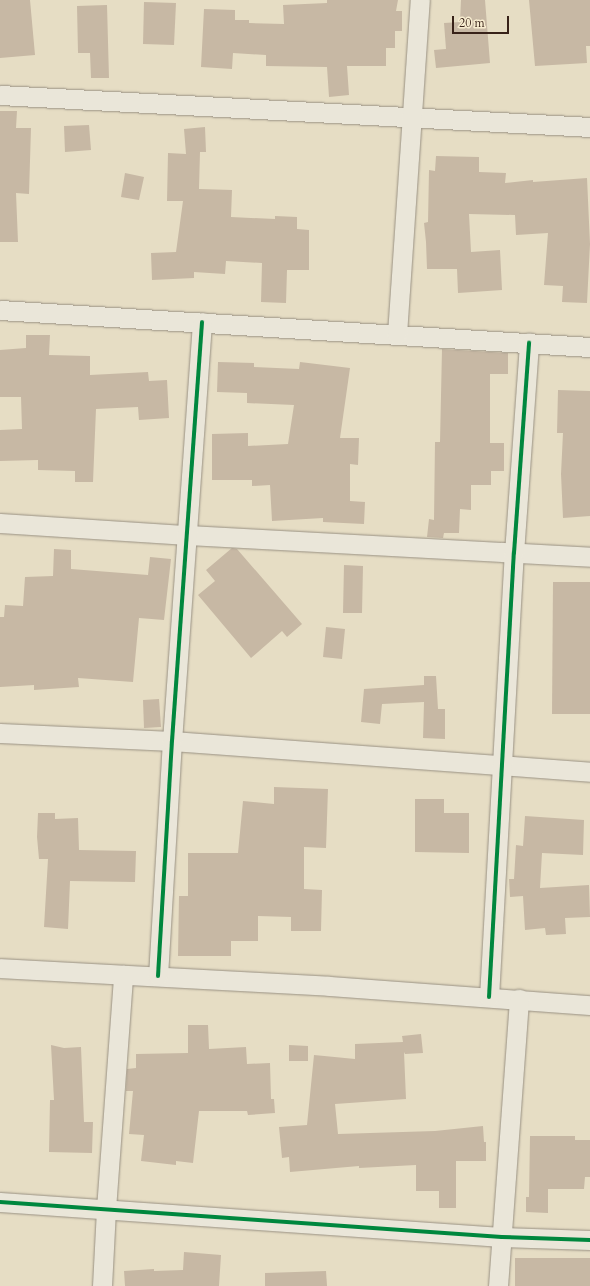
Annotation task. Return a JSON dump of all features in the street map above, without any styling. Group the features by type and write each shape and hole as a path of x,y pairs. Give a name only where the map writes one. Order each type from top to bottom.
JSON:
{"street":[{"path":"397,334 420,0"},
{"path":"0,95 590,127"},
{"path":"0,310 590,347"},
{"path":"158,976 172,741 188,535 202,322"},
{"path":"489,998 514,553 529,343"},
{"path":"0,523 590,557"},
{"path":"0,733 172,741 590,772"},
{"path":"0,968 158,976 590,1005"},
{"path":"102,1286 123,975"},
{"path":"498,1286 518,999"},
{"path":"0,1202 502,1237 590,1240"}],"building":[{"path":"0,0 30,0 35,55 0,58"},
{"path":"327,0 398,0 396,11 402,11 402,31 395,31 395,48 386,48 386,66 347,66 349,95 329,97 327,67 266,66 266,55 233,53 232,69 201,67 204,9 235,10 235,20 249,20 249,23 284,24 283,5 327,3"},
{"path":"461,0 485,0 490,63 436,68 434,50 446,49 444,23 460,22"},
{"path":"529,0 590,0 590,46 586,46 587,63 535,66"},
{"path":"144,2 176,3 174,45 143,44"},
{"path":"107,5 109,78 91,78 90,53 78,53 77,6"},
{"path":"0,111 17,111 16,128 31,128 29,194 16,193 18,242 0,242"},
{"path":"89,125 91,150 65,152 64,126"},
{"path":"205,127 206,152 200,152 199,189 232,190 231,217 275,219 275,216 297,217 297,229 309,230 309,270 287,270 286,303 261,302 262,263 226,261 225,274 194,272 194,278 152,280 151,253 176,252 183,201 167,201 168,153 186,154 184,129"},
{"path":"436,156 479,157 479,172 506,173 505,183 533,180 533,182 587,178 590,244 587,303 562,302 563,286 544,285 548,233 516,235 515,215 469,214 471,252 500,250 502,290 458,293 457,269 427,269 424,223 428,222 429,170 435,171"},
{"path":"125,173 144,177 139,200 121,197"},
{"path":"26,335 50,335 49,355 90,356 90,375 148,372 149,381 167,380 169,418 139,420 138,407 96,409 93,482 75,482 75,471 38,470 38,460 0,461 0,430 22,429 21,397 0,397 0,350 26,348"},
{"path":"442,349 508,353 508,374 490,374 490,443 504,443 504,471 491,471 491,485 471,485 471,510 460,509 459,533 444,533 443,538 427,537 429,519 434,520 435,442 440,442"},
{"path":"218,362 254,363 254,367 299,369 300,362 350,368 340,438 359,438 358,465 350,464 350,501 365,502 364,524 323,522 323,518 272,521 270,485 252,486 252,480 212,480 212,434 248,433 248,446 288,444 294,405 247,403 247,393 217,392"},
{"path":"558,390 590,391 590,516 563,518 561,474 563,433 557,433"},
{"path":"232,548 237,549 302,624 287,637 282,631 251,658 198,595 215,581 206,570"},
{"path":"54,549 71,550 71,569 148,575 150,557 171,559 164,620 139,618 133,682 78,678 79,687 34,690 34,685 0,687 0,617 4,617 5,605 23,606 25,577 53,576"},
{"path":"344,565 363,566 362,613 343,613"},
{"path":"553,582 590,582 590,714 552,714"},
{"path":"326,627 345,629 342,659 323,657"},
{"path":"424,676 436,676 438,709 445,709 445,739 423,738 424,702 382,704 380,724 361,722 364,689 424,685"},
{"path":"159,699 161,727 144,728 143,700"},
{"path":"274,787 328,789 326,848 304,847 304,889 322,890 321,931 291,931 291,917 258,916 258,941 231,941 231,956 178,956 179,896 188,896 188,853 238,853 243,801 274,804"},
{"path":"415,799 444,799 444,813 469,813 469,853 415,852"},
{"path":"38,813 55,813 55,819 78,818 79,850 136,851 135,882 70,881 68,929 44,927 48,859 39,859 37,837"},
{"path":"525,816 584,820 583,855 542,853 540,888 589,885 590,917 565,918 566,934 546,935 545,928 525,930 523,896 510,897 509,879 514,879 516,845 523,846"},
{"path":"188,1025 208,1025 209,1049 246,1047 247,1064 270,1063 271,1099 274,1099 275,1113 248,1115 247,1111 199,1111 193,1163 176,1161 176,1165 141,1161 144,1135 129,1134 133,1091 126,1091 127,1069 136,1068 136,1054 188,1053"},
{"path":"421,1034 423,1053 405,1054 404,1052 406,1099 335,1104 338,1134 435,1131 483,1126 484,1142 486,1142 486,1161 456,1161 456,1208 439,1208 439,1191 416,1191 416,1165 359,1168 359,1166 290,1172 289,1157 282,1158 279,1127 307,1125 314,1055 355,1059 355,1044 403,1042 402,1036"},
{"path":"51,1045 64,1048 81,1047 84,1122 93,1122 92,1153 49,1152 50,1100 54,1100"},
{"path":"289,1045 308,1046 308,1061 289,1061"},
{"path":"530,1136 575,1136 575,1140 590,1140 590,1177 585,1177 584,1189 548,1189 548,1213 526,1212 526,1197 529,1197"},
{"path":"184,1252 221,1255 219,1286 125,1286 124,1271 154,1269 154,1271 183,1270"},
{"path":"515,1258 590,1258 590,1286 515,1286"},
{"path":"326,1271 327,1286 265,1286 265,1273"}],"cycle path":[{"path":"158,976 172,741 202,322"},
{"path":"489,997 514,553 529,343"},
{"path":"0,1202 502,1237 590,1240"}]}
